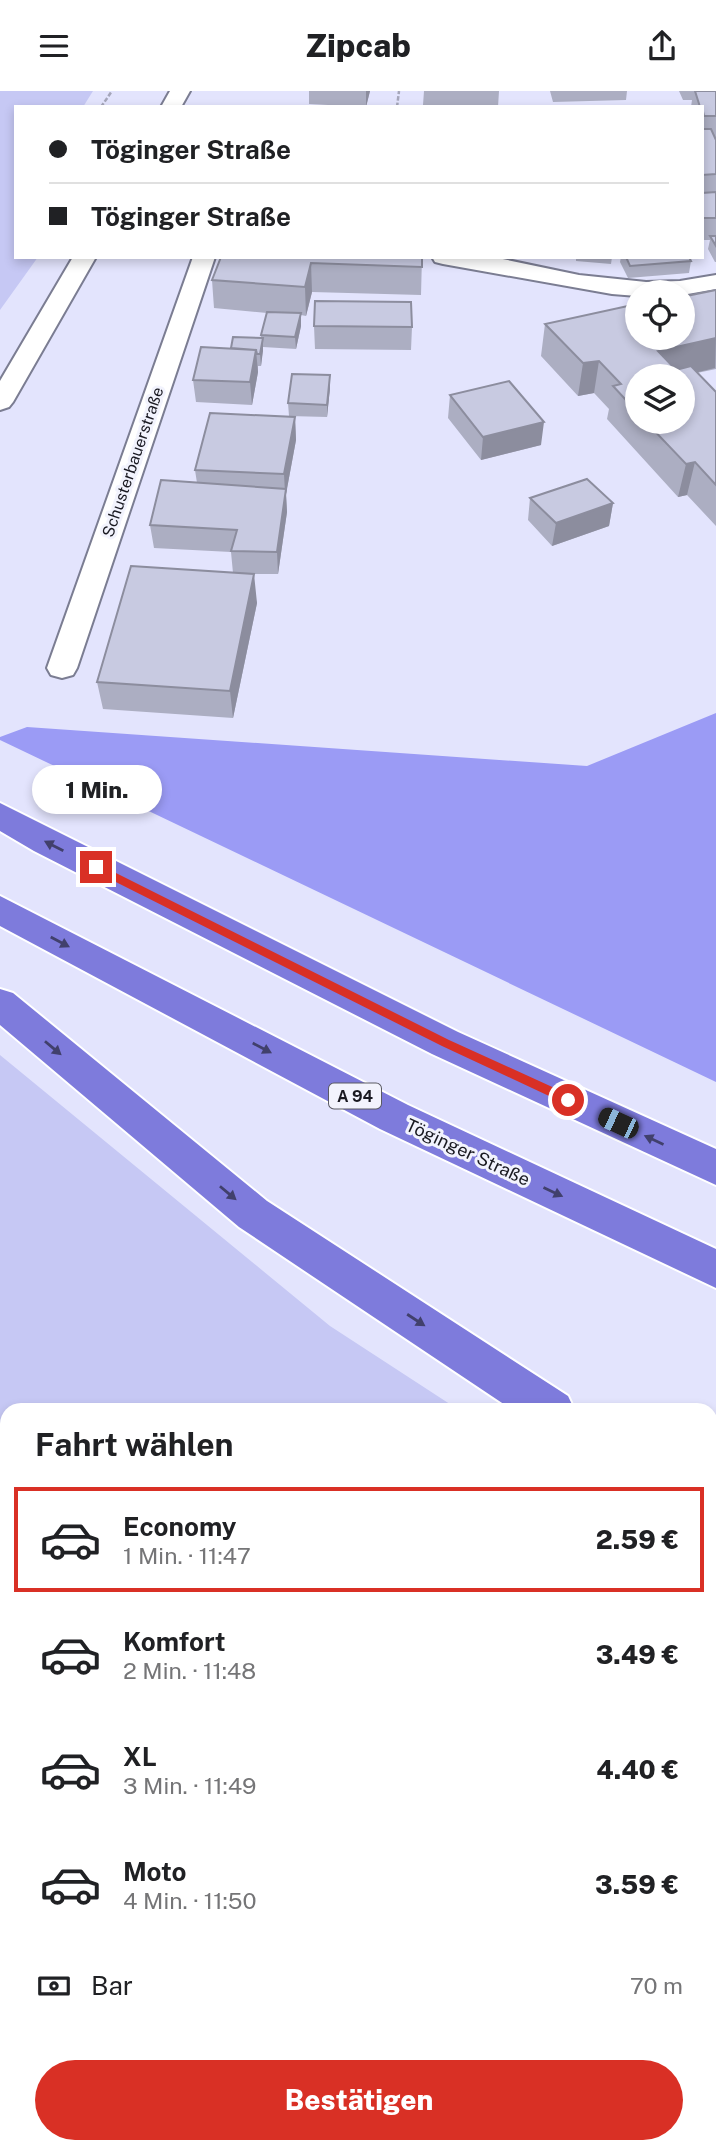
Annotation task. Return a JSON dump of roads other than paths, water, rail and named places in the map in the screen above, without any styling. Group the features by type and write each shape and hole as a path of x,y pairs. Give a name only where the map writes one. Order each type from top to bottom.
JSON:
{"highway":[{"path":"0,815 46,842 445,1043 716,1168"},
{"name":"Töginger Straße","path":"0,910 394,1117 716,1269"},
{"path":"0,1004 253,1214 542,1403"}],"street":[{"path":"0,402 84,259"},
{"name":"Schusterbauerstraße","path":"62,668 203,259"},
{"path":"457,259 527,269 589,285 621,289 648,291 716,282"}]}
